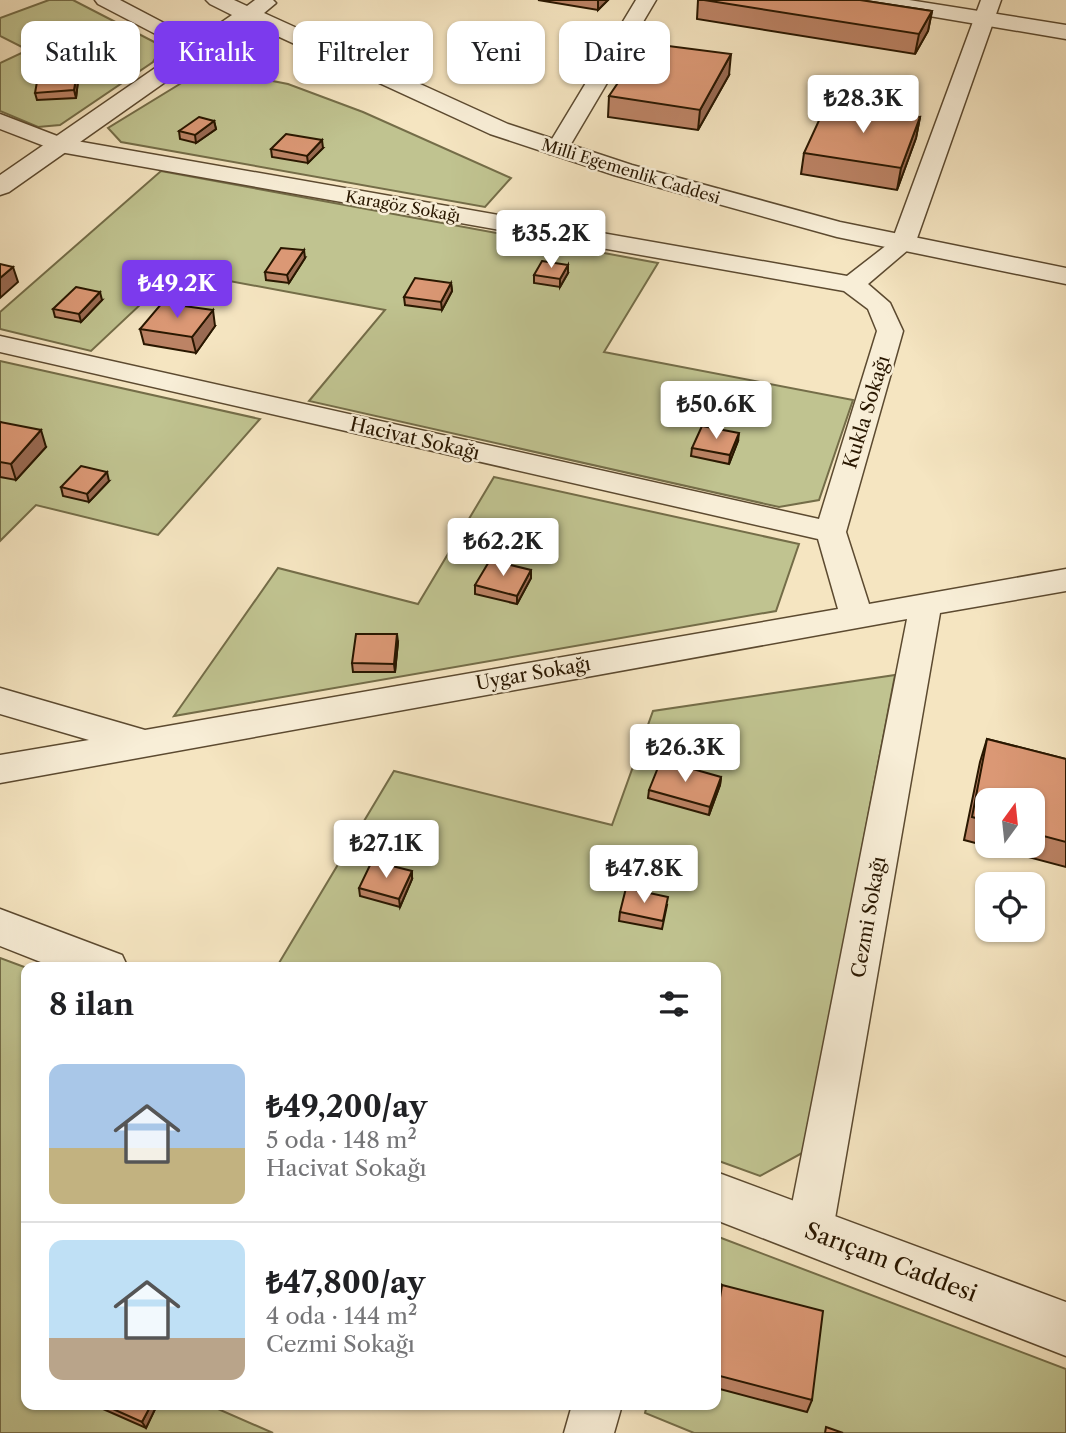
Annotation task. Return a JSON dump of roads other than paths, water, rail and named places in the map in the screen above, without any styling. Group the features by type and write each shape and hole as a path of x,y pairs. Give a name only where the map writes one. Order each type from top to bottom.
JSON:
{"street":[{"path":"105,0 154,25"},
{"name":"Milli Egemenlik Caddesi","path":"217,0 245,8 499,129 557,149 765,211 903,244 1066,276"},
{"path":"229,21 245,8 270,0"},
{"path":"557,149 646,0"},
{"path":"870,0 988,9 1066,32"},
{"path":"852,285 903,244 988,9"},
{"path":"0,187 154,78"},
{"name":"Karagöz Sokağı","path":"0,121 60,145 852,285"},
{"name":"Kukla Sokağı","path":"831,532 890,331 886,313 872,297 852,285"},
{"name":"Hacivat Sokağı","path":"0,344 831,532"},
{"path":"831,532 856,616"},
{"name":"Uygar Sokağı","path":"0,769 1066,580"},
{"name":"Cezmi Sokağı","path":"810,1230 926,603"},
{"path":"0,701 144,743"},
{"path":"0,927 90,962"},
{"name":"Sarıçam Caddesi","path":"721,1198 1066,1329"},
{"path":"589,1433 596,1410"}]}
